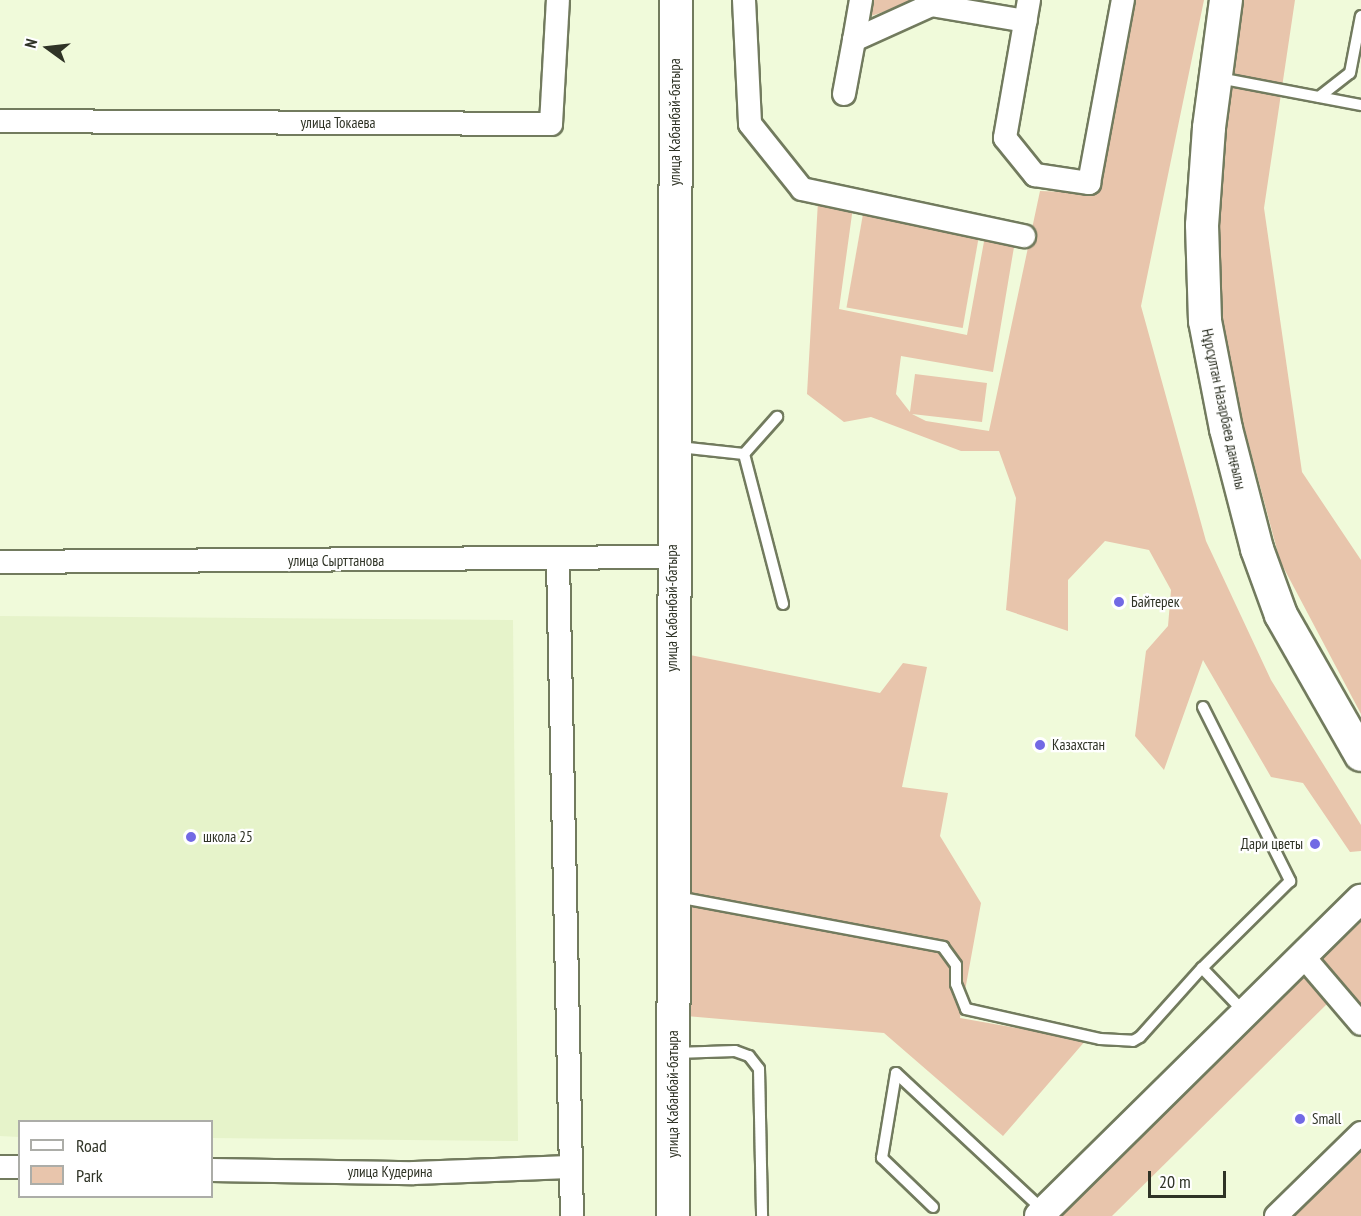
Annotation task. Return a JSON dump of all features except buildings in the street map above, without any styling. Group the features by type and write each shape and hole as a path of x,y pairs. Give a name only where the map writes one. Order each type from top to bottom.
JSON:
{"main road":[{"name":"улица Кабанбай-батыра","path":"673,1216 672,447 676,0"},
{"name":"Нұрсұлтан Назарбаев даңғылы","path":"1226,0 1202,225 1205,321 1226,429 1257,549 1281,615 1361,755"}],"street":[{"name":"улица Токаева","path":"0,121 551,124 558,0"},
{"path":"744,0 750,124 802,189 1024,236"},
{"path":"844,94 861,0"},
{"path":"854,40 931,5 1028,10 1005,138 1035,175 1089,183 1123,0"},
{"name":"улица Сырттанова","path":"0,562 558,561 672,557"},
{"path":"558,561 568,1167 572,1216"},
{"path":"1044,1214 1361,899"},
{"path":"1303,956 1361,1024"},
{"path":"1276,1216 1361,1133"},
{"path":"0,1167 18,1167"},
{"name":"улица Кудерина","path":"213,1170 414,1173 568,1167"}],"lane":[{"path":"1319,97 1350,73 1361,16"},
{"path":"1216,77 1361,105"},
{"path":"744,454 777,417"},
{"path":"672,447 744,454"},
{"path":"744,454 783,604"},
{"path":"672,896 943,947 956,965 956,984 966,1009 1100,1039 1122,1041 1140,1037 1202,968 1290,881 1203,707"},
{"path":"1202,968 1245,1014"},
{"path":"672,1053 735,1051 749,1056 759,1069 762,1216"},
{"path":"933,1207 882,1158 896,1073 1044,1214"}],"shaded area":[{"path":"0,616 513,620 518,1141 213,1138 213,1120 18,1120 18,1137 0,1136"}],"green space":[{"path":"871,0 920,0 868,17"},
{"path":"1130,0 1204,0 1141,306 1206,541 1271,680 1361,825 1361,851 1350,852 1303,783 1271,777 1203,660 1164,770 1135,736 1146,651 1168,626 1171,590 1149,550 1105,541 1068,580 1068,631 1006,610 1016,498 999,451 961,451 871,417 844,422 807,394 818,201 853,207 839,309 967,335 985,236 1014,247 993,372 901,356 896,394 910,412 915,374 987,383 982,422 912,414 926,421 989,431 1040,191 1094,193"},
{"path":"1228,0 1295,0 1264,208 1302,472 1361,560 1361,714 1280,561 1218,329 1220,41"},
{"path":"863,214 979,234 963,328 847,308"},
{"path":"685,654 880,693 903,663 927,667 902,787 948,793 940,836 981,903 960,1018 1086,1040 1003,1136 884,1033 686,1016"},
{"path":"1361,909 1361,1009 1313,957"},
{"path":"1306,970 1329,1002 1112,1216 1059,1216"},
{"path":"1361,1144 1361,1216 1286,1216"}],"place":[{"name":"Байтерек","path":"1119,602"},
{"name":"Казахстан","path":"1040,745"},
{"name":"школа 25","path":"191,837"},
{"name":"Дари цветы","path":"1315,844"},
{"name":"Small","path":"1300,1119"}]}
